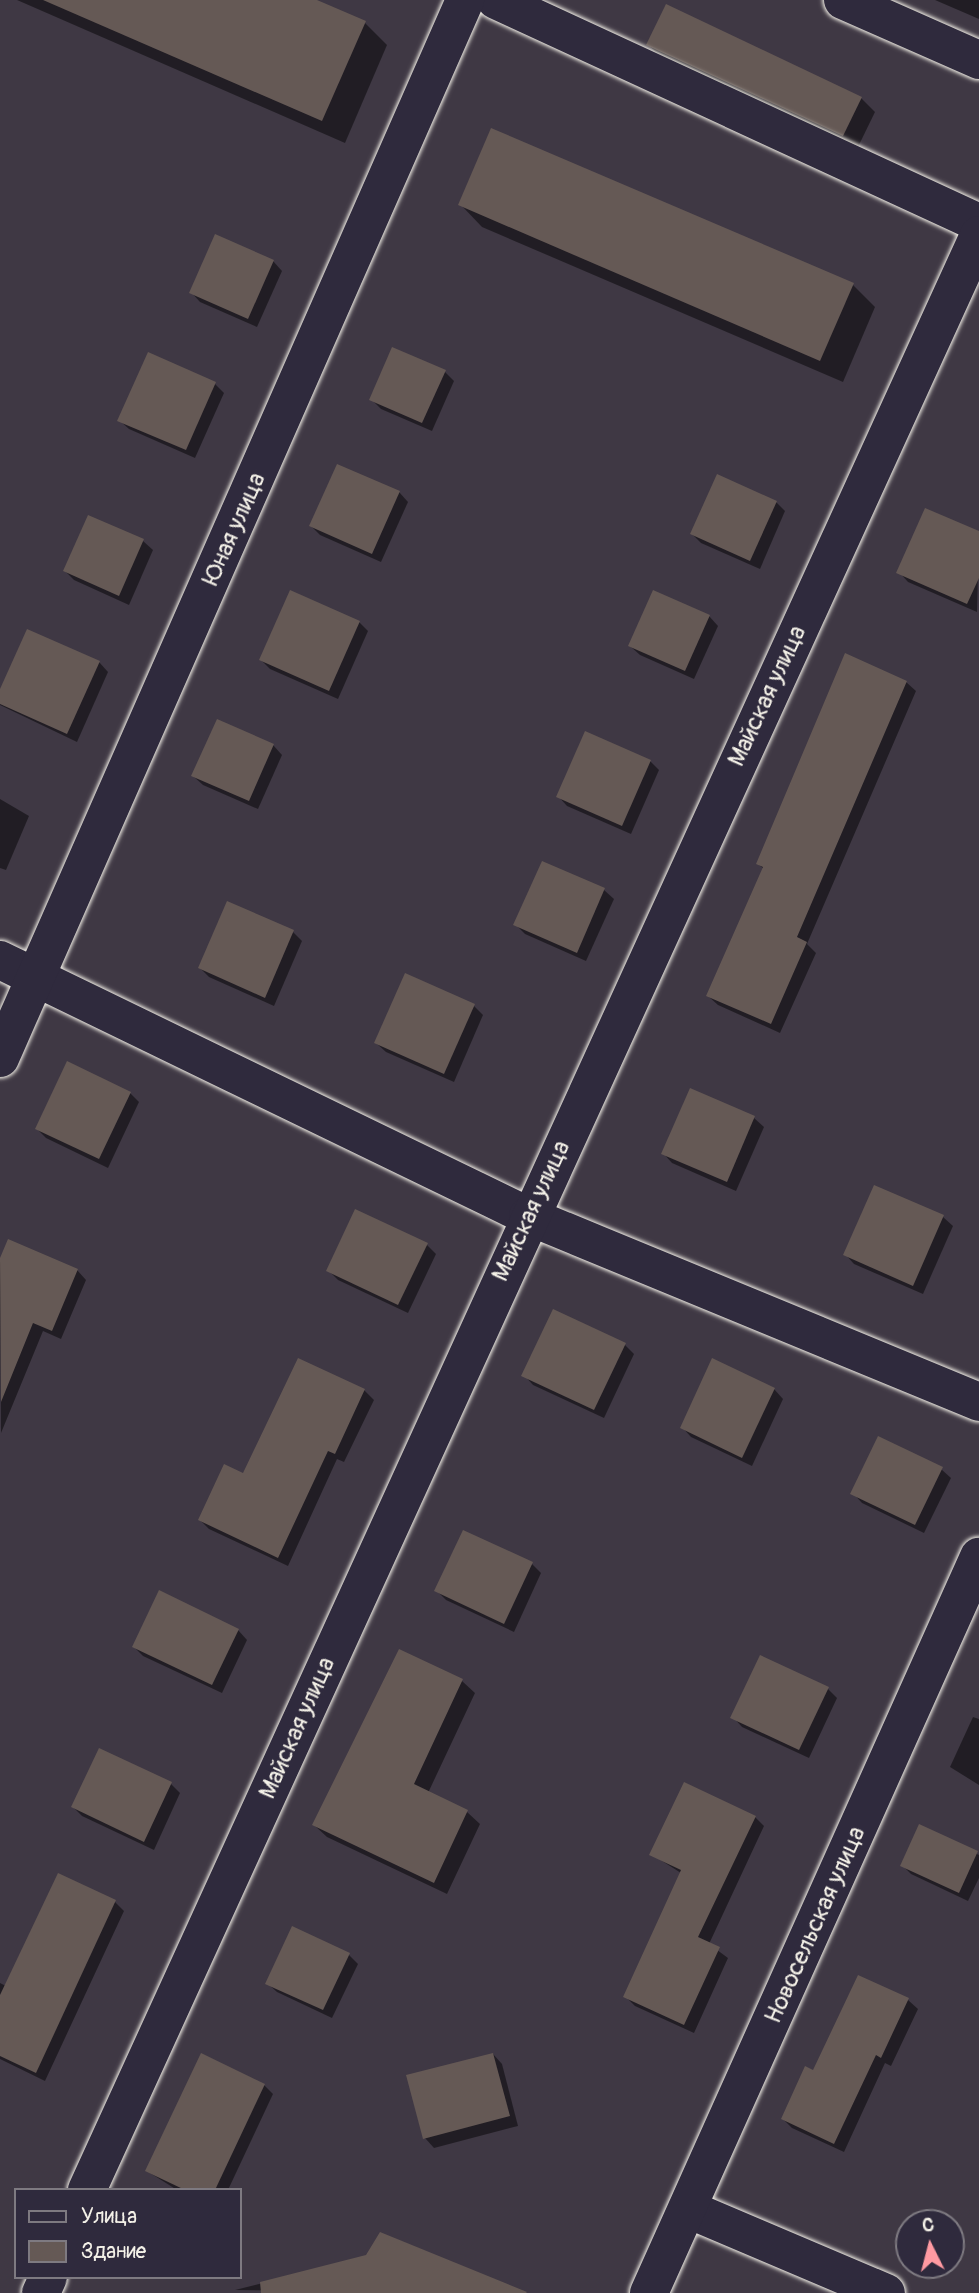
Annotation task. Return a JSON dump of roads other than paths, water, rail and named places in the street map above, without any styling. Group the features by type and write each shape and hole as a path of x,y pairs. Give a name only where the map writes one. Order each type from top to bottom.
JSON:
{"street":[{"name":"Юная улица","path":"0,1058 38,978 465,0"},
{"path":"496,0 979,223"},
{"path":"843,0 979,60"},
{"name":"Майская улица","path":"88,2188 528,1216 979,235"},
{"path":"0,961 528,1216 979,1402"},
{"name":"Новосельская улица","path":"649,2293 979,1557"},
{"path":"688,2209 886,2293"}]}
